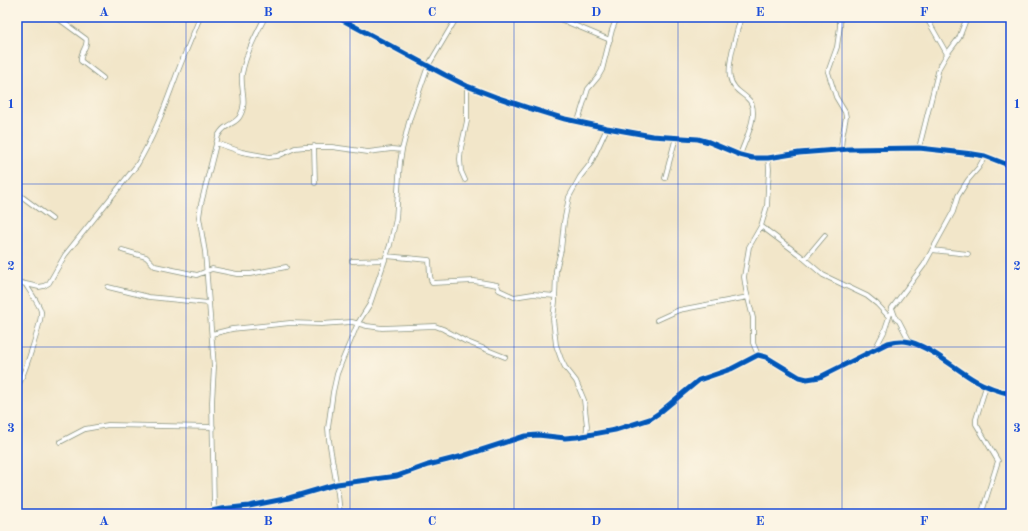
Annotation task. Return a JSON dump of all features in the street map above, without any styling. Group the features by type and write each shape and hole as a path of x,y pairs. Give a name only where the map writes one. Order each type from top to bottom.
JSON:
{"street":[{"path":"56,17 86,39 87,43 80,57 81,61 103,78"},
{"path":"17,282 39,287 49,283 65,255 137,165 156,130 200,17"},
{"path":"214,510 212,402 214,367 208,303 207,271 199,217 202,198 218,136 225,127 237,120 240,116 244,96 242,75 246,55 266,17"},
{"path":"337,17 467,86 516,104 607,128 652,136 691,138 708,142 740,155 752,158 768,158 841,149 920,148 985,156 1011,166"},
{"path":"340,514 337,484 329,440 330,413 337,374 358,323 370,304 386,258 396,219 400,162 410,118 428,66 457,17"},
{"path":"555,17 610,40"},
{"path":"578,121 588,90 602,70 617,17"},
{"path":"740,155 754,116 753,104 733,85 729,74 741,17"},
{"path":"837,17 840,22 837,47 828,72 836,97 845,112 846,117 841,149"},
{"path":"926,17 947,54"},
{"path":"920,148 939,68 959,38 967,17"},
{"path":"465,180 461,171 460,154 467,121 467,86"},
{"path":"586,436 584,400 576,381 565,367 556,345 553,319 556,270 561,250 564,222 569,197 580,177 591,163 607,128"},
{"path":"665,178 676,137"},
{"path":"216,143 242,152 269,157 278,156 295,148 314,146 368,152 392,149 402,150"},
{"path":"314,146 315,183"},
{"path":"875,349 884,332 892,308 924,265 953,212 958,196 985,156"},
{"path":"758,355 753,343 753,318 744,284 747,254 752,240 761,226 767,206 769,169 768,158"},
{"path":"982,162 990,159"},
{"path":"17,193 52,219"},
{"path":"761,226 805,259 823,275 868,296 889,316"},
{"path":"805,259 825,235"},
{"path":"122,250 146,257 155,266 197,275 212,269 237,274 250,274 286,268"},
{"path":"932,250 968,254"},
{"path":"352,261 386,258 429,260 432,283 474,281 497,284 499,290 514,297 534,294 555,296"},
{"path":"17,386 20,382 30,352 41,312 26,285"},
{"path":"108,287 149,297 208,303"},
{"path":"657,320 679,310 748,297"},
{"path":"892,308 896,319 899,321 910,342"},
{"path":"212,334 239,328 290,323 321,324 345,322 382,328 435,326 465,341 505,357"},
{"path":"198,514 289,498 337,484 398,476 428,465 531,435 565,438 586,436 615,430 650,419 699,380 731,369 758,355 766,357 799,377 814,379 888,343 896,341 910,342 930,352 962,373 986,386 1011,394"},
{"path":"982,512 998,461 976,424 976,419 986,386"},
{"path":"60,442 85,429 108,425 213,427"}],"cycle path":[{"path":"337,17 467,86 565,119 652,136 698,139 752,158 768,158 799,153 849,149 919,148 985,156 1011,166"},
{"path":"198,514 289,498 337,484 397,476 428,465 463,456 525,436 538,435 565,438 615,430 650,419 699,380 731,369 758,355 766,357 799,377 807,379 820,377 888,343 907,341 927,349 980,383 993,389 1011,394"}]}
